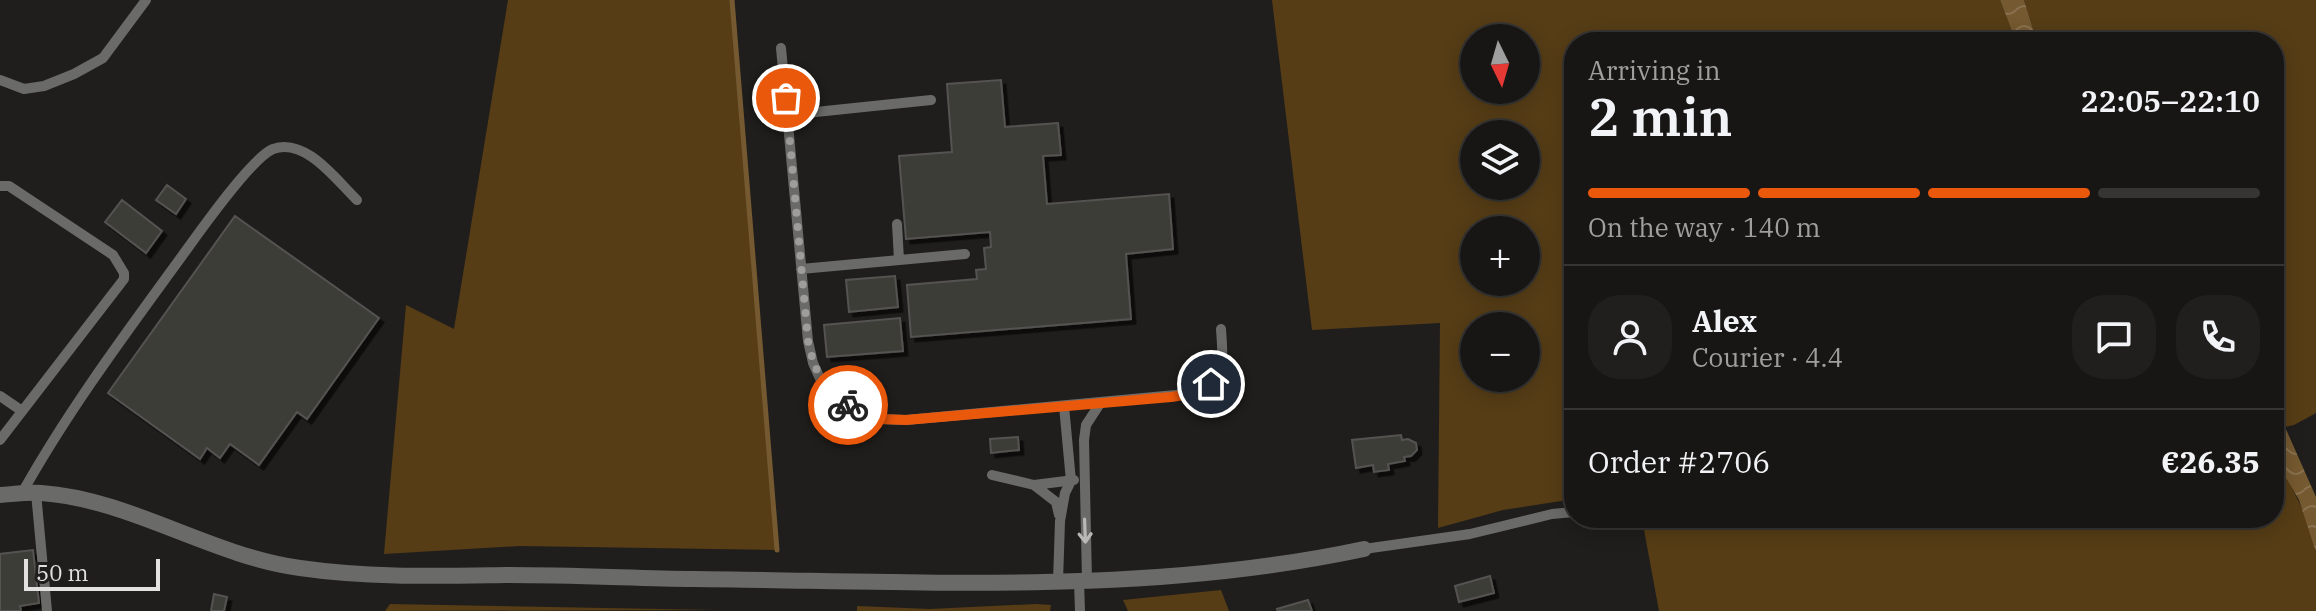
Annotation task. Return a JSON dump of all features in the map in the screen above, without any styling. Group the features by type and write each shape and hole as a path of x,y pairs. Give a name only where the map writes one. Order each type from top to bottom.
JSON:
{"street":[{"path":"0,495 29,493 85,500 268,562 349,573 888,583 1083,582 1303,562 1364,549"}],"lane":[{"path":"0,80 24,89 44,86 74,74 103,58 146,0"},
{"path":"781,48 808,341 822,383 850,407 880,419 906,420 1197,393 1211,384 1220,372 1223,358 1221,329"},
{"path":"787,115 931,100"},
{"path":"47,611 29,493 79,399 227,195 272,149 293,147 311,156 357,200"},
{"path":"0,186 9,186 113,255 124,273 124,279 0,440"},
{"path":"897,224 899,260"},
{"path":"801,269 965,254"},
{"path":"0,396 22,411"},
{"path":"1080,611 1086,425 1101,402"},
{"path":"1058,582 1060,521 1065,493 1071,481 1064,406"},
{"path":"992,475 1034,485 1084,479"},
{"path":"1034,485 1056,502 1060,521"},
{"path":"1364,549 1470,534 1564,513"}],"shaded area":[{"path":"508,0 732,0 777,550 520,546 384,554 406,305 454,329"},
{"path":"1272,0 2000,0 2012,32 1564,32 1564,501 1503,510 1438,528 1440,323 1312,330"},
{"path":"2024,0 2316,0 2316,413 2285,427 2284,32 2034,32"},
{"path":"2284,471 2304,512 2316,553 2316,611 1659,611 1644,528 2284,528"},
{"path":"1221,590 1229,611 1128,611 1123,600"},
{"path":"390,604 715,610 385,611"},
{"path":"1051,605 1050,611 857,611 857,606 930,609"}],"water":[{"path":"2000,0 2024,0 2034,32 2012,32"},
{"path":"2284,422 2316,497 2316,552 2299,500 2284,474"}],"building":[{"path":"1001,80 1005,127 1058,123 1061,155 1043,156 1047,204 1169,194 1173,249 1126,254 1131,319 911,337 907,285 977,279 976,270 986,269 984,248 991,247 990,232 906,239 899,156 952,152 947,84"},
{"path":"167,185 186,199 176,214 156,200"},
{"path":"122,200 162,231 146,253 105,222"},
{"path":"235,216 379,318 307,419 297,412 259,465 230,444 220,458 207,448 200,459 108,393"},
{"path":"895,276 898,307 849,312 846,280"},
{"path":"900,318 903,351 827,357 824,325"},
{"path":"1401,435 1402,440 1416,443 1417,450 1411,456 1404,457 1405,461 1388,464 1389,470 1374,472 1373,465 1356,468 1352,440"},
{"path":"1018,437 1019,450 991,453 990,439"},
{"path":"33,550 39,603 20,606 21,611 0,611 0,554"},
{"path":"1490,576 1494,593 1459,602 1455,586"},
{"path":"214,594 227,597 224,611 211,611"},
{"path":"1308,600 1312,611 1277,609"}],"waterway":[{"path":"732,0 777,550"}],"way so far":[{"path":"786,98 808,341 822,383 848,405"}],"route":[{"path":"848,405 880,419 906,420 1171,397 1197,393 1211,384"}]}
